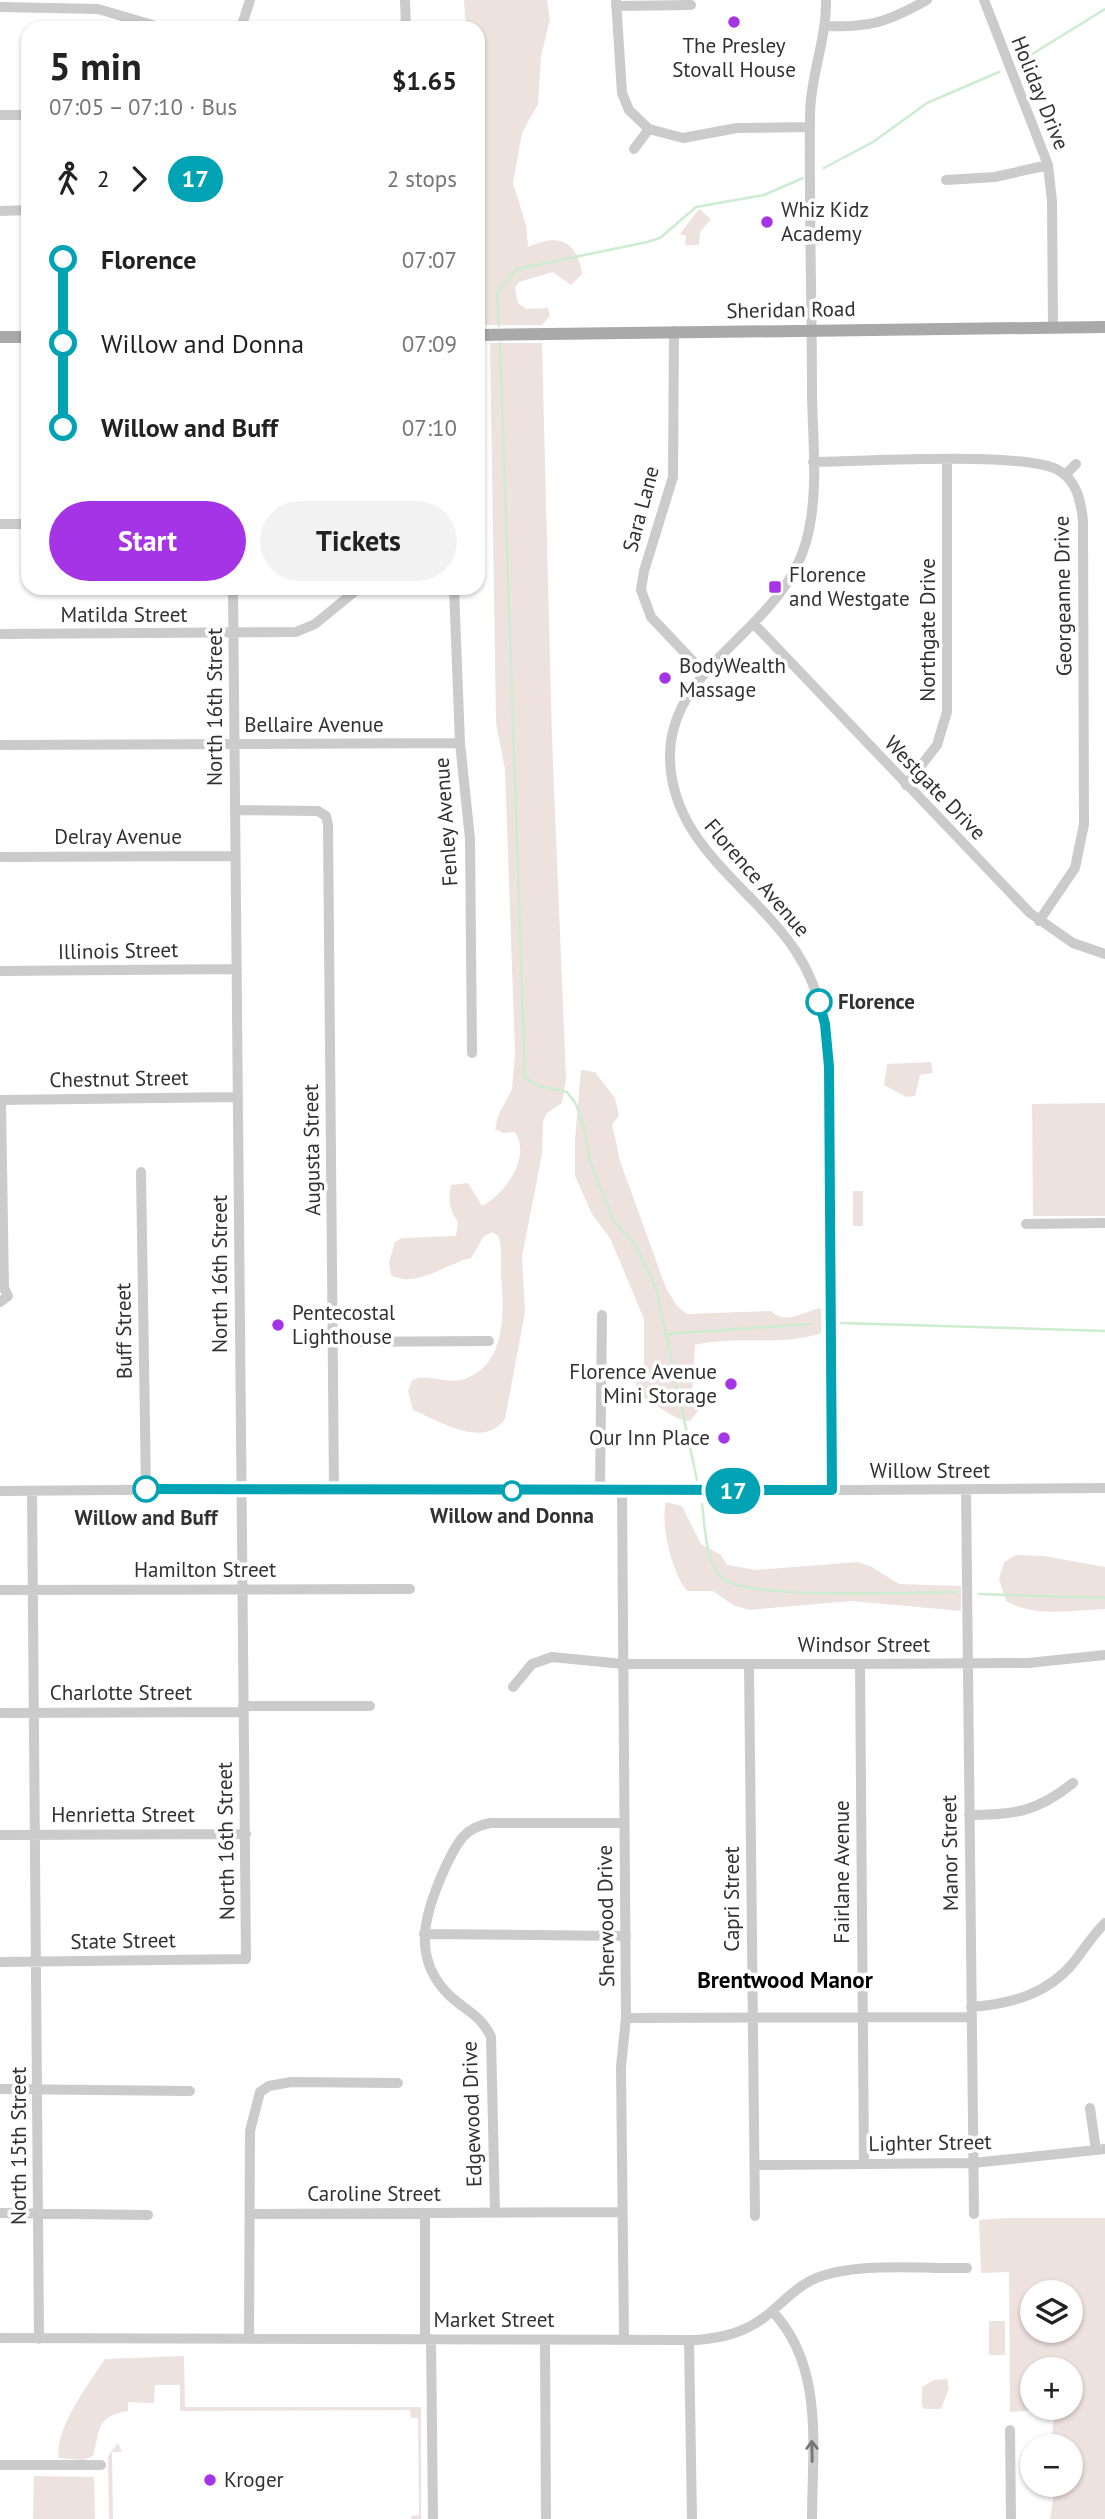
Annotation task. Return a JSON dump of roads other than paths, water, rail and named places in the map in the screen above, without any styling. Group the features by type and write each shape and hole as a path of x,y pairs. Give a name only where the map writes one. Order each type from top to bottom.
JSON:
{"main road":[{"name":"Sheridan Road","path":"485,335 812,328 1105,327"},
{"path":"0,337 21,337"}],"street":[{"path":"243,21 250,0"},
{"path":"405,0 406,21"},
{"name":"Florence Avenue","path":"826,0 825,26 812,77 810,127 813,462 811,517 804,551 783,590 755,625 704,673 685,698 672,734 671,778 678,804 700,845 776,925 794,950 811,982 825,1024 829,1067 832,1490"},
{"path":"825,26 858,27 883,23 927,0"},
{"name":"Holiday Drive","path":"984,0 1048,165 1052,201 1053,327"},
{"path":"691,5 616,3 622,93 629,110 649,129 683,138 737,128 810,127"},
{"path":"0,7 90,8 137,21"},
{"path":"0,115 21,115"},
{"path":"634,149 649,129"},
{"path":"946,180 995,177 1048,165"},
{"path":"0,212 21,210"},
{"name":"Sara Lane","path":"674,331 673,477 641,590 651,617 704,673"},
{"name":"Northgate Drive","path":"906,785 937,745 947,712 947,461"},
{"path":"813,462 1035,463 1057,469 1065,475 1076,464"},
{"name":"Georgeanne Drive","path":"1039,920 1075,868 1084,824 1083,521 1079,499 1065,475"},
{"path":"0,524 21,524"},
{"name":"North 16th Street","path":"233,595 246,1959"},
{"name":"Matilda Street","path":"0,634 284,634 309,628 350,595"},
{"name":"Fenley Avenue","path":"454,595 460,743 470,839 472,1053"},
{"name":"Westgate Drive","path":"755,625 906,785 1039,920 1073,943 1105,954"},
{"name":"Bellaire Avenue","path":"0,745 460,743"},
{"name":"Augusta Street","path":"236,810 323,813 328,825 334,1488"},
{"name":"Delray Avenue","path":"0,857 235,856"},
{"name":"Illinois Street","path":"0,971 237,969"},
{"name":"Chestnut Street","path":"0,1100 238,1097"},
{"path":"0,1100 4,1299"},
{"name":"Buff Street","path":"141,1172 146,1489"},
{"path":"1026,1224 1105,1223"},
{"path":"600,1492 602,1315"},
{"path":"333,1342 489,1341"},
{"name":"Willow Street","path":"0,1491 334,1488 622,1492 1105,1488"},
{"name":"Manor Street","path":"966,1490 974,2214"},
{"name":"North 15th Street","path":"32,1491 39,2339"},
{"name":"Sherwood Drive","path":"622,1492 626,1936 626,2018 621,2067 624,2340"},
{"name":"Hamilton Street","path":"0,1590 410,1589"},
{"name":"Windsor Street","path":"513,1687 532,1664 546,1658 623,1664 750,1665 1051,1662 1105,1655"},
{"name":"Fairlane Avenue","path":"860,1664 863,2164"},
{"name":"Capri Street","path":"750,1665 755,2216"},
{"name":"Charlotte Street","path":"0,1713 370,1706"},
{"path":"969,1815 1013,1813 1038,1807 1073,1783"},
{"name":"Edgewood Drive","path":"495,2213 491,2037 478,2015 457,2001 439,1984 427,1962 424,1934 427,1913 458,1840 470,1829 491,1823 624,1823"},
{"name":"Henrietta Street","path":"0,1835 246,1834"},
{"path":"626,2018 862,2017 971,2012 1012,2001 1046,1987 1067,1969 1105,1923"},
{"path":"424,1934 626,1936"},
{"name":"State Street","path":"0,1962 246,1959"},
{"path":"249,2338 250,2131 253,2109 260,2092 269,2085 291,2082 398,2083"},
{"path":"0,2089 190,2091"},
{"path":"1090,2108 1100,2149"},
{"name":"Lighter Street","path":"755,2165 973,2163 1100,2149"},
{"name":"Caroline Street","path":"251,2214 622,2212"},
{"path":"0,2213 148,2215"},
{"path":"425,2214 433,2519"},
{"name":"Market Street","path":"0,2338 689,2340 730,2335 754,2325 805,2284 835,2273 967,2268"},
{"path":"772,2311 796,2341 807,2375 811,2403 812,2519"},
{"path":"545,2340 546,2519"},
{"path":"689,2340 692,2519"},
{"path":"1010,2430 1011,2519"},
{"path":"0,2465 102,2465"}],"waterway":[{"path":"1021,61 1105,9"},
{"path":"824,168 873,142 927,103 999,72"},
{"path":"499,326 497,292 517,269 660,238 696,207 764,195 803,178"},
{"path":"500,343 525,1078 539,1086 567,1092 576,1104 585,1131 590,1162 614,1222 635,1244 656,1288 697,1480"},
{"path":"841,1323 1105,1331"},
{"path":"665,1334 811,1324"},
{"path":"702,1504 712,1562 721,1577 736,1585 795,1592 956,1592"},
{"path":"979,1594 1105,1598"}],"place":[{"name":"The Presley Stovall House","path":"734,22"},
{"name":"Whiz Kidz Academy","path":"767,222"},
{"name":"Florence and Westgate","path":"775,587"},
{"name":"BodyWealth Massage","path":"665,678"},
{"name":"Florence","path":"819,1002"},
{"name":"Pentecostal Lighthouse","path":"278,1325"},
{"name":"Florence Avenue Mini Storage","path":"731,1384"},
{"name":"Our Inn Place","path":"724,1438"},
{"name":"Willow and Buff","path":"146,1489"},
{"name":"Willow and Donna","path":"512,1491"},
{"name":"Kroger","path":"210,2480"}],"district":[{"name":"Brentwood Manor","path":"785,1980"}]}
